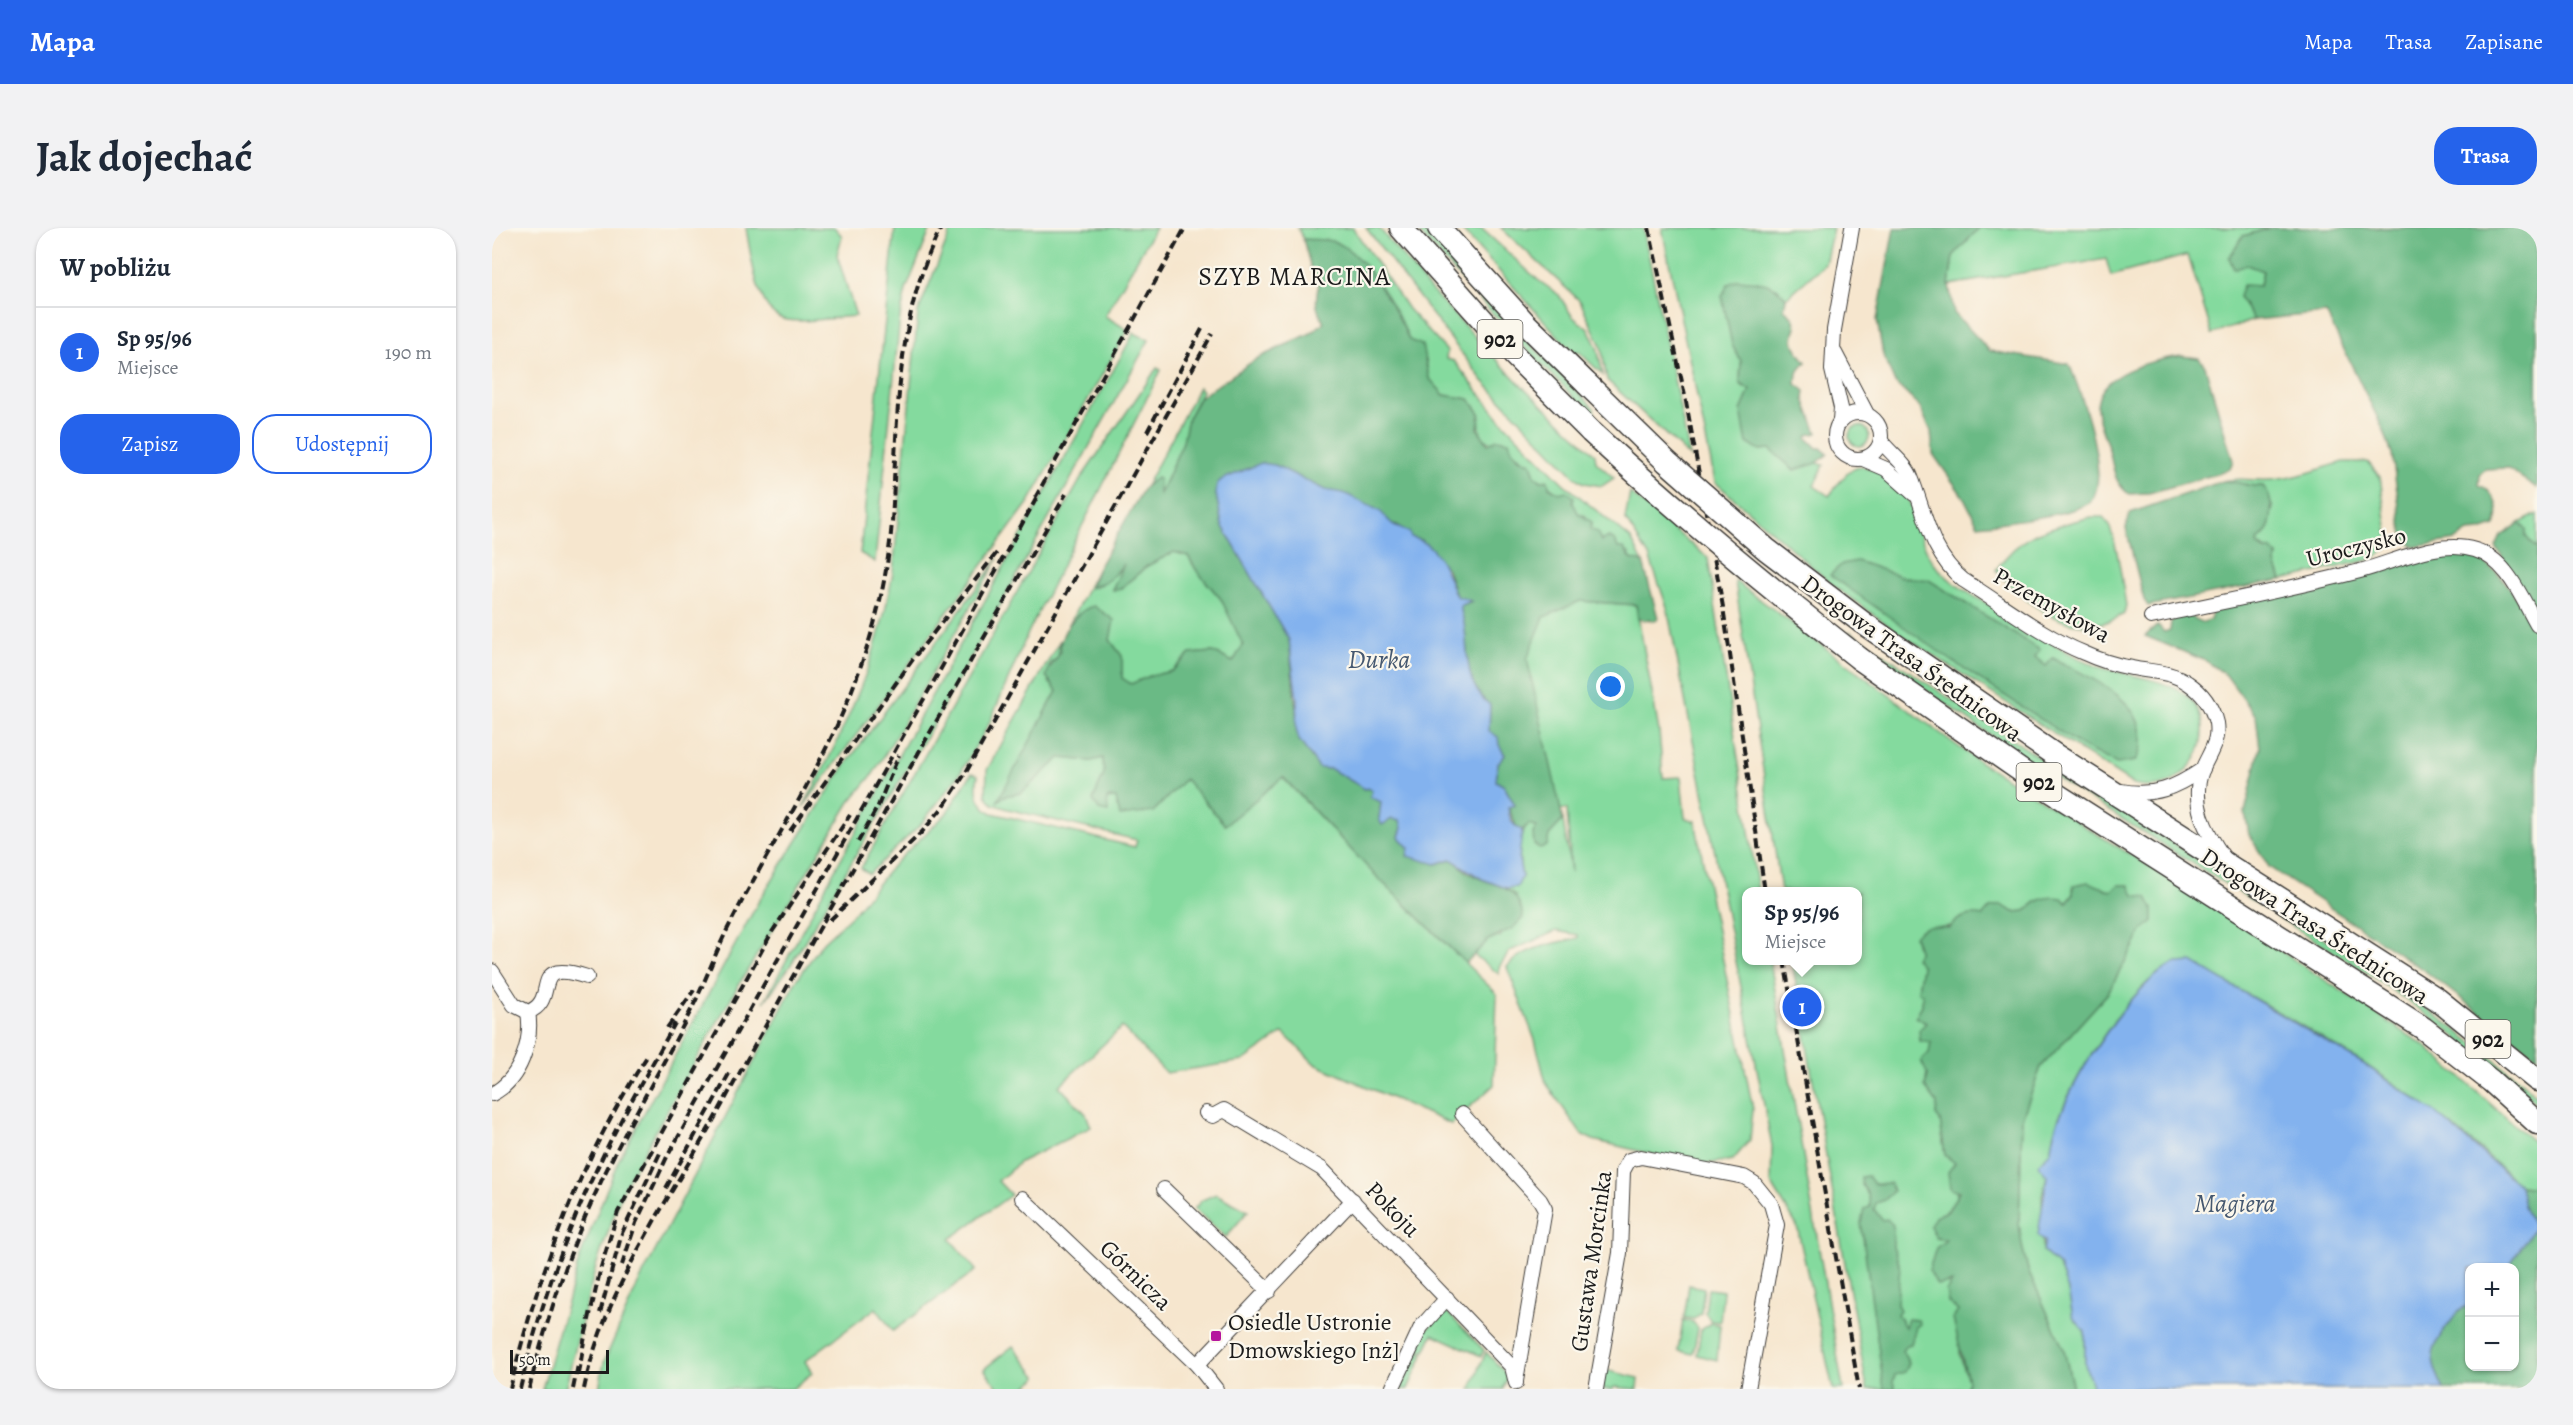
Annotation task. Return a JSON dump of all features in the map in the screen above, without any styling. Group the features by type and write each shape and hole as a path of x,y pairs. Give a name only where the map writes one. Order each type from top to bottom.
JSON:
{"main road":[{"name":"Drogowa Trasa Średnicowa","path":"1401,228 1514,355 1591,432 1671,506 1758,579 1860,659 2040,784 2423,1028 2491,1081 2537,1123"},
{"name":"Drogowa Trasa Średnicowa","path":"1439,228 1524,322 1587,384 1667,462 1766,549 1863,623 2107,788 2437,999 2537,1080"}],"street":[{"path":"1835,353 1867,414 1879,425 1881,441 1875,453 1863,459 1849,457 1839,449 1835,435 1840,421 1841,408 1832,370 1835,353 1834,330 1852,228"},
{"path":"1840,421 1852,413 1867,414"},
{"name":"Przemysłowa","path":"1881,441 1908,472 1936,548 1950,570 2082,652 2127,667 2171,675 2199,691 2212,710 2216,726 2214,748 2202,770 2198,792 2199,812 2208,834 2229,865"},
{"name":"Przemysłowa","path":"1863,459 1886,469 1916,495"},
{"name":"Uroczysko","path":"2151,617 2361,571 2444,548 2462,548 2476,550 2494,560 2506,574 2537,625"},
{"path":"2107,788 2142,795 2184,782 2202,770"},
{"path":"492,970 514,1005 528,1012"},
{"path":"528,1012 540,1003 549,979 555,972 563,970 587,977"},
{"path":"492,1094 509,1081 518,1069 527,1039 528,1012"},
{"name":"Pokoju","path":"1206,1113 1213,1116 1224,1110 1311,1160 1353,1200 1512,1367 1515,1386"},
{"path":"1462,1114 1540,1200 1545,1209 1515,1386"},
{"name":"Gustawa Morcinka","path":"1596,1389 1620,1253 1623,1171 1629,1160 1641,1157 1744,1177 1757,1187 1773,1209 1777,1236 1748,1389"},
{"path":"1164,1190 1269,1291"},
{"name":"Górnicza","path":"1022,1198 1197,1365 1216,1389"},
{"path":"1197,1365 1353,1200"},
{"path":"1392,1389 1420,1327 1447,1298"}],"green space":[{"path":"746,228 835,228 842,236 837,255 856,316 803,321 787,320 777,316 768,307 757,282"},
{"path":"895,228 931,228 906,290 900,317 875,562 860,553"},
{"path":"952,228 1155,228 1105,316 1128,330 1029,502 803,807 858,693 879,634 887,603 893,572 918,312"},
{"path":"1298,228 1353,228 1408,309 1447,351 1446,359 1454,361 1499,418 1563,483 1631,539 1643,562 1631,559 1629,553 1618,549 1615,540 1609,537 1601,541 1590,529 1586,516 1578,513 1573,503 1535,476 1531,463 1486,440 1480,431 1480,413 1469,399 1444,395 1429,378 1426,359 1409,340 1402,323 1336,242 1303,239"},
{"path":"1366,228 1379,228 1429,288 1519,383 1595,454 1596,462 1614,478 1602,486 1584,483 1575,477 1483,381"},
{"path":"1415,228 1423,228 1488,301 1594,408 1595,418 1512,335"},
{"path":"1460,228 1481,228 1538,280 1559,295 1572,316 1588,329 1597,347 1603,375 1578,351 1575,354 1567,346"},
{"path":"1501,228 1643,228 1690,457 1607,380 1601,346 1580,301"},
{"path":"1662,228 1833,228 1825,264 1786,298 1777,288 1738,280 1732,345 1741,361 1740,384 1750,390 1741,411 1758,450 1770,449 1794,470 1817,463 1824,465 1814,486 1829,496 1854,469 1868,467 1876,471 1907,497 1932,561 1946,577 1999,610 2000,618 2027,635 2036,633 2096,666 2146,678 2180,691 2192,701 2200,714 2203,732 2199,752 2182,774 2162,785 2150,787 2134,785 1908,639 1835,587 1715,482"},
{"path":"1894,228 1979,228 1953,256 1949,285 1954,313 1990,351 2069,364 2087,415 2097,458 2098,478 2095,494 2087,504 2051,515 1978,525 1964,498 1933,454 1931,431 1919,406 1895,383 1883,355 1877,320"},
{"path":"1979,228 2270,228 2243,236 2247,265 2263,271 2260,286 2239,297 2254,320 2212,334 2188,255 2111,276 2106,259 1949,285 1953,256"},
{"path":"2271,228 2537,228 2537,488 2507,468 2485,469 2480,474 2479,485 2489,492 2495,502 2498,514 2495,526 2468,532 2456,540 2414,547 2403,536 2392,454 2384,431 2326,313 2254,320 2239,297 2243,285 2260,286 2263,271 2247,265 2234,269 2229,257 2243,236"},
{"path":"1303,239 1335,242 1357,258 1379,284 1409,340 1422,345 1429,378 1444,395 1469,399 1480,413 1478,429 1488,444 1497,439 1509,441 1517,456 1531,463 1535,476 1541,481 1548,480 1549,487 1559,493 1566,491 1574,497 1573,503 1578,513 1592,522 1590,529 1597,532 1601,541 1609,537 1615,540 1618,548 1624,548 1631,559 1643,562 1658,618 1655,621 1638,619 1636,605 1580,601 1544,617 1527,659 1563,820 1549,835 1547,846 1540,848 1534,845 1533,833 1537,827 1529,824 1522,830 1517,828 1508,807 1515,805 1504,786 1496,781 1498,763 1505,755 1489,731 1490,705 1481,697 1471,677 1461,607 1461,605 1470,603 1456,596 1447,569 1421,540 1410,537 1409,532 1275,465 1249,468 1228,481 1216,494 1222,525 1289,640 1299,740 1319,768 1331,769 1365,789 1369,788 1381,802 1379,819 1382,824 1392,819 1400,821 1402,828 1399,837 1409,848 1436,864 1451,859 1468,872 1504,888 1517,898 1523,918 1513,928 1488,940 1466,963 1374,874 1283,777 1225,825 1185,779 1153,812 1120,816 1116,798 1107,798 1108,812 1099,810 1093,800 1104,774 1103,758 1091,761 1060,758 1021,793 1004,796 997,802 1057,691 1046,676 1059,654 1061,640 1067,628 1084,610 1094,606 1114,620 1110,640 1122,656 1122,678 1131,684 1150,676 1172,671 1190,654 1213,652 1233,662 1243,645 1221,599 1197,571 1188,556 1174,552 1147,566 1120,589 1112,590 1124,564 1109,580 1090,588 1098,568 1144,488 1156,478 1159,479 1159,496 1183,442 1188,418 1200,397 1258,358 1311,333 1324,322 1317,304 1319,284 1314,279"},
{"path":"1738,280 1770,285 1786,298 1784,309 1793,317 1796,327 1793,342 1806,362 1797,373 1796,384 1805,391 1804,399 1817,433 1808,435 1807,438 1817,448 1821,448 1828,454 1817,463 1794,470 1770,449 1758,450 1747,443 1741,411 1750,390 1740,384 1741,361 1732,345 1722,296 1728,284"},
{"path":"1134,333 1149,340 925,739 790,966 764,1002 833,873"},
{"path":"2181,356 2199,358 2205,366 2233,461 2230,468 2220,473 2149,493 2129,494 2120,485 2115,474 2100,425 2097,409 2099,396 2116,377 2128,370"},
{"path":"1157,368 1161,370 1029,631 989,724 959,775 921,824 869,874 861,868 1082,477"},
{"path":"1199,387 1202,391 1188,418 1183,442 1158,497 1159,479 1156,478 1145,488"},
{"path":"1855,426 1863,426 1869,432 1869,440 1863,446 1855,446 1849,440 1849,432"},
{"path":"2343,462 2368,462 2380,477 2389,541 2387,548 2373,559 2282,580 2276,564 2277,555 2257,545 2258,540 2264,535 2273,508 2263,486 2223,481 2288,478"},
{"path":"2223,481 2263,486 2267,492 2271,506 2270,522 2257,545 2265,551 2271,549 2277,556 2276,564 2282,580 2148,606 2144,600 2126,528 2130,513"},
{"path":"1630,493 1708,558 1757,887 1742,887 1742,965 1771,965 1843,1389 1833,1389 1797,1226 1771,1183 1772,1146 1667,607 1649,556 1625,519"},
{"path":"2537,514 2537,549 2526,537 2526,529 2520,523"},
{"path":"2091,517 2103,517 2112,533 2126,605 2124,614 2105,622 2087,625 2070,623 2037,608 1996,570 2006,557 2026,539 2049,528"},
{"path":"2520,523 2526,529 2526,537 2537,549 2537,616 2496,547 2501,536"},
{"path":"1174,552 1188,556 1197,571 1221,599 1244,645 1233,662 1213,652 1190,654 1172,671 1150,676 1131,684 1122,678 1122,656 1110,640 1079,614 1067,628 1098,568 1092,583 1095,588 1117,573 1127,560 1112,589 1120,589 1147,566"},
{"path":"2465,553 2478,559 2500,576 2516,598 2537,635 2537,1057 2425,971 2269,867 2249,835 2245,812 2260,748 2256,716 2226,675 2206,661 2145,636 2158,625 2164,632 2170,630 2171,622 2177,616 2187,615 2204,623 2210,619 2213,609 2436,557"},
{"path":"998,559 873,774 850,802 738,986 624,1187 596,1266 565,1389 542,1389 580,1257 618,1161 760,899 843,768"},
{"path":"1857,561 1903,577 1929,580 2040,650 2035,657 2046,666 2053,658 2109,689 2122,699 2139,724 2141,746 2135,761 2117,764 2083,747 1952,661 1830,575 1842,564"},
{"path":"1735,581 1978,761 2177,883 2424,1045 2537,1145 2537,1188 2520,1186 2484,1152 2445,1121 2405,1091 2322,1037 2192,963 2174,964 2156,975 2137,994 2116,1018 2096,1047 2064,1105 2051,1151 2039,1166 2047,1176 2042,1196 2043,1251 2059,1266 2068,1290 2073,1317 2085,1332 2085,1364 2093,1389 2073,1389 2064,1350 2028,1270 2022,1246 2019,1223 2022,1118 2041,1067 2107,994 2142,931 2153,921 2134,895 2111,891 2103,887 2073,895 2067,903 2056,898 2045,898 2026,911 2014,912 2008,909 1914,936 1922,966 1918,991 1923,995 1917,1017 1926,1023 1920,1040 1931,1042 1925,1087 1937,1103 1936,1115 1940,1120 1945,1155 1955,1163 1957,1188 1954,1201 1950,1207 1935,1217 1947,1240 1958,1311 1960,1355 1968,1381 1966,1389 1867,1389 1793,965 1862,965 1862,887 1780,887"},
{"path":"1580,601 1636,605 1659,731 1663,778 1681,777 1685,818 1695,821 1753,1109 1750,1140 1733,1160 1697,1165 1593,1140 1581,1134 1546,1083 1535,1040 1507,967 1521,955 1550,944 1578,938 1578,935 1556,931 1510,951 1499,967 1499,974 1474,955 1488,940 1501,936 1516,896 1506,888 1517,887 1522,877 1520,842 1529,823 1549,835 1563,820 1571,873 1567,809 1559,810 1526,659 1543,617"},
{"path":"1849,631 2059,770 2323,938 2411,997 2496,1061 2537,1096 2537,1104 2444,1027 2372,976 2009,748 1856,641"},
{"path":"1060,640 1058,657 1049,665 1049,682 1057,691 999,800 1004,796 1021,793 1060,758 1091,761 1103,758 1104,774 1093,800 1117,798 1117,807 1153,812 1185,779 1225,825 1282,777 1374,874 1497,994 1494,1085 1451,1124 1315,1064 1283,1033 1243,1061 1166,1073 1122,1027 1059,1086 1086,1114 1091,1127 1020,1162 998,1181 1011,1195 950,1239 976,1270 893,1331 876,1308 805,1361 812,1373 792,1389 599,1389 604,1362 637,1286 796,981 823,942 853,914 895,863 946,814 972,773 978,775 977,792 980,802 992,813 1135,847 1137,840 1008,809 993,804 986,795 987,770"},
{"path":"2088,882 2111,891 2119,885 2129,885 2134,895 2147,897 2153,909 2153,921 2142,931 2107,994 2041,1067 2022,1118 2019,1223 2022,1246 2028,1270 2064,1350 2073,1389 1966,1389 1968,1381 1953,1319 1958,1311 1948,1302 1946,1291 1952,1282 1937,1285 1929,1270 1936,1248 1946,1240 1936,1238 1930,1226 1935,1217 1948,1211 1959,1192 1950,1189 1948,1172 1955,1163 1945,1155 1940,1120 1936,1115 1937,1103 1925,1087 1928,1075 1921,1061 1929,1053 1931,1042 1920,1041 1919,1030 1926,1023 1916,1017 1922,1005 1923,995 1918,991 1922,966 1915,958 1919,950 1914,936 1922,929 1934,926 1949,928 1964,917 1983,916 1990,908 2001,905 2014,912 2026,911 2034,903 2051,897 2062,898 2067,903 2073,895 2073,885"},
{"path":"1868,1176 1874,1184 1890,1183 1893,1191 1885,1200 1876,1203 1874,1209 1882,1220 1887,1219 1893,1225 1893,1246 1900,1266 1897,1304 1900,1310 1897,1314 1905,1327 1908,1319 1918,1320 1920,1324 1916,1327 1911,1344 1906,1345 1902,1351 1909,1363 1905,1372 1895,1375 1893,1382 1895,1389 1884,1389 1861,1223 1864,1209 1870,1207 1870,1201 1862,1185 1861,1177"},
{"path":"2520,1186 2537,1188 2537,1389 2444,1389 2433,1363 2434,1348 2442,1333 2465,1307 2465,1371 2519,1371 2519,1263 2511,1263 2534,1228 2524,1207"},
{"path":"1216,1194 1248,1211 1226,1237 1194,1209 1202,1200"},
{"path":"1689,1285 1704,1288 1701,1313 1694,1319 1684,1318"},
{"path":"1708,1289 1723,1291 1720,1322 1711,1321 1705,1313"},
{"path":"1446,1311 1484,1350 1481,1356 1433,1334 1425,1351 1418,1349 1426,1330"},
{"path":"1683,1320 1693,1322 1698,1329 1693,1354 1678,1351"},
{"path":"1711,1323 1720,1325 1717,1360 1697,1355 1701,1330"},
{"path":"1013,1346 1038,1377 1022,1389 999,1389 984,1369"},
{"path":"1417,1351 1424,1353 1408,1389 1400,1389"},
{"path":"1486,1352 1508,1376 1503,1389 1471,1389"},
{"path":"1605,1370 1639,1378 1638,1389 1614,1387 1613,1389 1602,1389"}],"water":[{"name":"Durka","path":"1261,463 1275,465 1325,490 1344,493 1380,511 1394,526 1409,532 1411,537 1429,546 1445,569 1456,596 1471,601 1461,605 1461,612 1471,677 1481,697 1490,705 1489,731 1498,737 1499,745 1505,755 1498,763 1496,781 1504,786 1515,805 1508,807 1509,814 1514,824 1522,830 1519,860 1522,877 1517,887 1506,888 1482,879 1451,859 1436,864 1407,856 1409,848 1399,837 1402,828 1400,821 1392,819 1382,825 1379,819 1381,802 1370,797 1372,791 1331,769 1319,768 1299,740 1296,729 1297,700 1289,640 1222,525 1216,494 1217,484 1221,480"},
{"name":"Magiera","path":"2192,962 2362,1063 2436,1113 2520,1186 2524,1207 2534,1228 2511,1263 2465,1263 2465,1307 2442,1333 2434,1348 2433,1363 2444,1389 2093,1389 2085,1364 2085,1332 2073,1317 2068,1290 2059,1266 2043,1251 2045,1241 2038,1235 2047,1176 2038,1165 2051,1151 2055,1131 2079,1077 2116,1019 2156,975 2178,963"}],"railway":[{"path":"529,1389 559,1287 598,1188 677,1037 744,897 832,736 860,668 877,614 888,559 898,409 906,335 914,299 941,228"},
{"path":"1035,498 1185,228"},
{"path":"1649,228 1685,396 1723,607 1764,887"},
{"path":"1147,432 1202,329"},
{"path":"830,920 922,832 944,806 965,774 1212,334"},
{"path":"622,1265 636,1223 667,1157 1040,492"},
{"path":"584,1389 594,1350 608,1313 642,1242 722,1105 849,875 1066,494"},
{"path":"790,831 916,655 999,550"},
{"path":"858,842 878,806 899,755"},
{"path":"579,1374 601,1267 618,1212 772,932 850,815"},
{"path":"1785,965 1859,1389"},
{"path":"667,1028 694,990"},
{"path":"520,1389 544,1301 576,1215 618,1125 675,1023"},
{"path":"510,1389 534,1302 565,1216 603,1133 648,1055"},
{"path":"666,1188 730,1072"},
{"path":"600,1313 622,1233 661,1151"},
{"path":"573,1389 578,1365"}],"place":[{"name":"Sp 95/96","path":"1802,1007"},
{"name":"Osiedle Ustronie Dmowskiego [nż]","path":"1216,1336"}],"district":[{"name":"SZYB MARCINA","path":"1295,276"}]}
